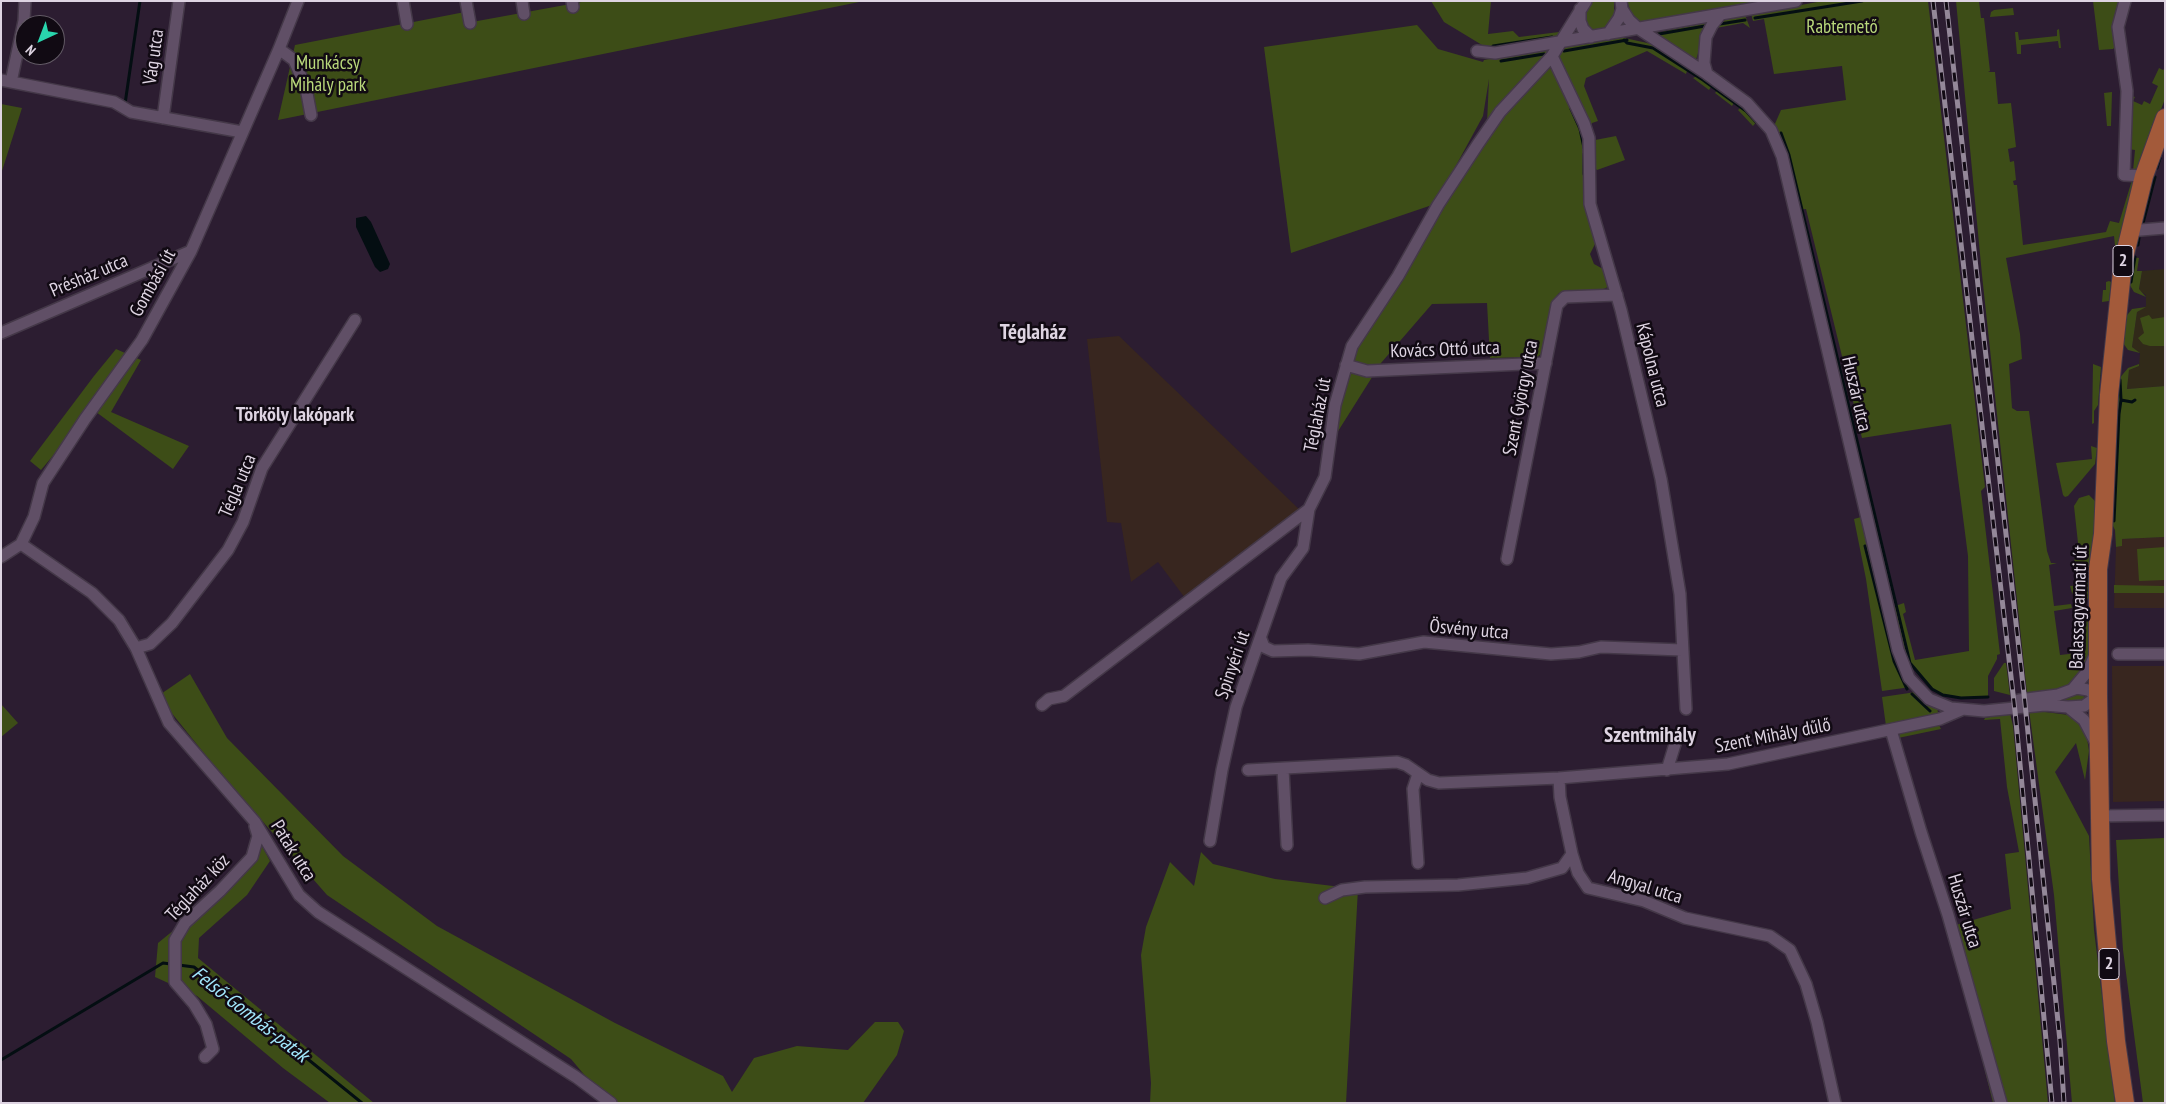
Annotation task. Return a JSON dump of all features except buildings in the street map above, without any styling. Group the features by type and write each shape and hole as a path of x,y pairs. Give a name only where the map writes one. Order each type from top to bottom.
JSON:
{"main road":[{"name":"Balassagyarmati út","path":"2125,1103 2116,1041 2104,908 2099,816 2098,569 2103,534 2109,395 2119,288 2129,231 2144,176 2165,118"}],"street":[{"path":"24,1 24,21 6,81 114,102 131,112 242,132"},
{"name":"Vág utca","path":"163,118 180,1"},
{"name":"Gombási út","path":"21,544 34,518 43,483 85,419 142,340 191,251 279,50 298,1"},
{"path":"403,1 407,24"},
{"path":"466,1 470,24"},
{"path":"522,1 524,14"},
{"path":"1477,51 1495,53 1796,1"},
{"path":"2126,1 2118,27 2127,91 2124,175 2144,176"},
{"path":"1583,5 1580,21 1583,29 1591,37"},
{"path":"1552,56 1583,5"},
{"path":"1608,34 1616,25 1622,5"},
{"name":"Huszár utca","path":"1622,5 1629,20 1639,29 1747,103 1770,130 1782,156 1904,668 1916,687 1930,699 1943,706 1966,710 1991,711 2045,705 2084,706 2098,696"},
{"path":"1707,74 1704,63 1706,37 1720,15"},
{"path":"279,50 294,60 306,88 311,114"},
{"name":"Kápolna utca","path":"1552,56 1584,123 1589,138 1590,204 1617,295 1663,487 1680,594 1686,709"},
{"name":"Téglaház út","path":"1042,705 1049,699 1064,696 1309,509 1325,477 1334,405 1352,346 1398,276 1438,205 1500,112 1552,56"},
{"path":"2129,231 2165,228"},
{"name":"Présház utca","path":"1,333 191,251"},
{"name":"Szent György utca","path":"1507,559 1560,301 1565,297 1617,295"},
{"name":"Tégla utca","path":"136,648 150,644 172,623 228,550 243,522 262,468 356,320"},
{"name":"Kovács Ottó utca","path":"1346,365 1367,371 1546,363"},
{"name":"Spinyéri út","path":"1210,841 1222,770 1236,707 1281,578 1303,548 1309,509"},
{"path":"1,557 21,544"},
{"name":"Patak utca","path":"21,544 104,603 119,620 136,648 169,723 255,822 299,895 318,912 552,1061 611,1103"},
{"name":"Ösvény utca","path":"1261,639 1264,647 1274,651 1308,650 1359,654 1424,642 1551,654 1579,652 1601,647 1682,650"},
{"path":"2072,690 2088,672 2098,646"},
{"path":"2118,654 2165,654"},
{"path":"1966,710 1991,704 2052,696 2072,690 2083,689 2098,696"},
{"path":"2068,707 2084,720 2098,748"},
{"name":"Szent Mihály dűlő","path":"1248,770 1397,762 1406,765 1428,780 1439,783 1559,778 1667,770 1728,764 1940,719 1966,710"},
{"name":"Huszár utca","path":"1891,730 1948,916 2001,1103"},
{"path":"1667,770 1676,741"},
{"path":"1283,768 1287,845"},
{"path":"1418,774 1413,789 1418,864"},
{"path":"1325,898 1342,890 1458,885 1527,878 1562,868 1572,854 1560,796 1559,778"},
{"path":"2099,816 2165,815"},
{"name":"Téglaház köz","path":"206,1058 213,1049 206,1024 194,1004 174,982 175,940 185,923 220,891 252,857 258,836 255,822"},
{"name":"Angyal utca","path":"1572,854 1578,873 1588,888 1644,901 1685,918 1770,936 1790,950 1806,984 1817,1022 1835,1103"}],"shaded area":[{"path":"366,216 371,222 390,264 388,269 380,272 375,267 356,227 356,218"},
{"path":"2165,269 2165,386 2127,389 2129,370 2139,366 2140,353 2132,347 2137,312 2146,306 2146,295 2139,290 2142,271"},
{"path":"1119,336 1302,512 1185,598 1158,562 1131,582 1121,523 1107,522 1087,339"},
{"path":"2165,537 2165,608 2114,608 2116,547 2122,546 2122,539"},
{"path":"2112,666 2165,666 2165,801 2113,802"}],"green space":[{"name":"Munkácsy Mihály park","path":"587,1 864,1 278,120 295,45 470,11 472,22"},
{"path":"1431,1 1491,1 1488,34 1513,31 1519,37 1559,32 1558,40 1499,49 1487,48 1444,22"},
{"path":"1591,1 1614,1 1614,15 1606,29 1591,33 1583,15"},
{"path":"1627,1 1799,1 1644,24 1633,18"},
{"name":"Rabtemető","path":"1823,1 1928,1 1985,487 1981,491 2000,654 1997,655 1997,659 1988,676 1988,697 1961,698 1943,695 1931,688 1908,662 1892,607 1904,603 1906,612 1903,614 1915,660 1969,651 1968,556 1951,424 1862,438 1806,209 1795,210 1774,126 1781,110 1846,100 1842,66 1774,74 1764,19 1753,21 1751,14"},
{"path":"1956,1 1979,1 1981,18 1984,18 1990,71 1988,72 1995,72 1998,104 2011,103 2016,147 2008,149 2010,162 2014,161 2016,180 2013,181 2014,185 2017,185 2023,245 2106,232 2110,221 2119,223 2132,180 2135,181 2118,245 2115,246 2114,236 2006,258 2020,334 2022,359 2009,364 2012,408 2017,411 2029,411 2047,551 2051,563 2057,563 2049,565 2054,606 2071,604 2072,608 2054,611 2060,655 2078,653 2078,650 2086,649 2084,615 2076,609 2079,608 2087,612 2090,616 2090,655 2085,667 2072,683 2055,691 2027,693 1982,275"},
{"path":"2093,1 2120,1 2113,28 2115,47 2113,49 2099,50"},
{"path":"2013,8 2014,15 1990,17 1991,12 1994,10"},
{"path":"1745,15 1750,28 1743,23 1716,28 1727,18"},
{"path":"1704,23 1706,26 1696,60 1656,35 1657,33"},
{"path":"1417,25 1438,49 1483,62 1484,60 1553,47 1541,63 1518,83 1487,123 1489,79 1483,116 1435,204 1291,253 1264,47"},
{"path":"2059,29 2061,48 2059,48 2058,41 2021,45 2021,54 2017,54 2015,32 2018,32 2019,40 2057,36 2057,30"},
{"path":"1620,37 1652,44 1688,68 1686,74 1647,51 1586,78 1584,86 1598,121 1592,123 1590,127 1559,58 1560,53 1567,46"},
{"path":"1550,68 1554,71 1576,115 1583,135 1586,149 1585,199 1596,242 1590,254 1594,264 1603,269 1608,279 1608,287 1599,291 1568,291 1559,293 1553,301 1543,353 1537,357 1490,358 1487,303 1432,304 1381,363 1335,436 1346,366 1439,214 1504,114"},
{"path":"2159,68 2163,70 2165,68 2165,99 2137,171 2133,171 2135,150 2128,149 2132,96 2135,97 2133,101 2142,105 2144,101 2150,104 2158,86 2152,83"},
{"path":"1699,75 1712,85 1709,90 1693,78"},
{"path":"1719,88 1735,101 1732,106 1715,93"},
{"path":"2112,92 2111,126 2107,126 2104,93"},
{"path":"1,104 22,108 1,174"},
{"path":"1742,106 1757,121 1753,126 1738,110"},
{"path":"1616,136 1625,160 1597,170 1594,167 1593,148 1595,140"},
{"path":"2132,257 2139,258 2137,271 2142,271 2139,289 2146,297 2134,292 2128,282"},
{"path":"2106,282 2111,282 2109,301 2102,302 2103,290 2106,290"},
{"path":"2146,307 2137,312 2132,347 2140,353 2128,350 2121,340 2124,319 2132,309"},
{"path":"2149,315 2152,319 2165,317 2165,346 2143,344 2138,338 2144,333 2140,318"},
{"path":"116,349 141,360 111,412 189,446 173,469 92,409 41,470 30,461"},
{"path":"2093,364 2101,367 2098,405 2094,411 2094,423 2092,424"},
{"path":"2139,364 2139,366 2129,370 2127,389 2165,386 2165,537 2122,539 2122,546 2116,547 2115,530 2111,522 2118,380 2128,368"},
{"path":"2091,446 2097,448 2095,464 2068,496 2065,497 2056,463 2092,459"},
{"path":"2089,495 2096,502 2092,596 2086,600 2077,598 2072,593 2070,586 2083,585 2081,567 2073,567 2078,543 2074,506 2079,498"},
{"path":"1861,517 1893,652 1899,668 1911,687 1882,691 1866,579 1854,519"},
{"path":"2165,547 2165,580 2139,581 2137,549"},
{"path":"2114,585 2165,586 2165,593 2114,593"},
{"path":"2004,663 2006,663 2010,695 1994,691 1994,678"},
{"path":"190,674 227,738 343,856 437,926 615,1023 723,1076 732,1092 754,1058 797,1046 848,1050 875,1022 898,1022 904,1031 897,1055 863,1103 614,1103 592,1084 571,1059 327,895 215,767 158,696"},
{"path":"1916,692 1937,706 1938,713 1886,726 1882,697"},
{"path":"2080,694 2085,697 2083,702 2028,705"},
{"path":"1,704 18,723 1,737"},
{"path":"2029,710 2069,715 2083,727 2087,738 2089,751 2085,780 2076,743 2055,772 2089,836 2094,930 2115,1103 2072,1103 2054,895"},
{"path":"2010,713 2013,726 2048,1103 1993,1103 1949,927 2011,909 2005,854 2019,852 2007,787 2000,719 1984,720 1985,718"},
{"path":"1938,723 1941,729 1898,738 1900,733"},
{"path":"254,831 270,861 247,895 199,938 198,958 374,1103 330,1103 283,1068 197,996 155,977 158,943 180,925 248,857"},
{"path":"2165,838 2165,1103 2143,1103 2123,950 2116,840"},
{"path":"1201,852 1213,864 1275,879 1358,889 1346,1103 1150,1103 1151,1083 1141,955 1146,927 1170,862 1194,886"}],"waterway":[{"path":"125,104 140,1"},
{"path":"1755,18 1862,1"},
{"path":"1720,24 1745,20"},
{"path":"1659,34 1705,26"},
{"path":"1493,46 1552,37"},
{"path":"1624,40 1627,43 1653,48 1703,80 1746,111 1756,122"},
{"path":"1564,51 1627,40"},
{"path":"1501,61 1544,54"},
{"path":"1571,109 1580,129 1584,148"},
{"path":"1781,133 1789,155 1910,663 1932,689 1943,695 1961,698 1988,697"},
{"path":"1584,154 1584,174"},
{"path":"2157,168 2160,158"},
{"path":"2142,227 2155,177"},
{"path":"2138,245 2139,238"},
{"path":"2131,282 2135,257"},
{"path":"2114,521 2121,400 2120,380"},
{"path":"2121,400 2132,402 2135,400"},
{"path":"1865,546 1894,661 1907,689"},
{"path":"1912,694 1930,711"},
{"name":"Felső-Gombás-patak","path":"1,1060 163,963 194,967 362,1103"}],"railway":[{"path":"1933,1 2015,711 2052,1103"},
{"path":"1946,1 2024,694 2060,1041 2064,1103"}],"district":[{"name":"Téglaház","path":"1033,333"},
{"name":"Törköly lakópark","path":"295,415"},
{"name":"Szentmihály","path":"1650,736"}]}
